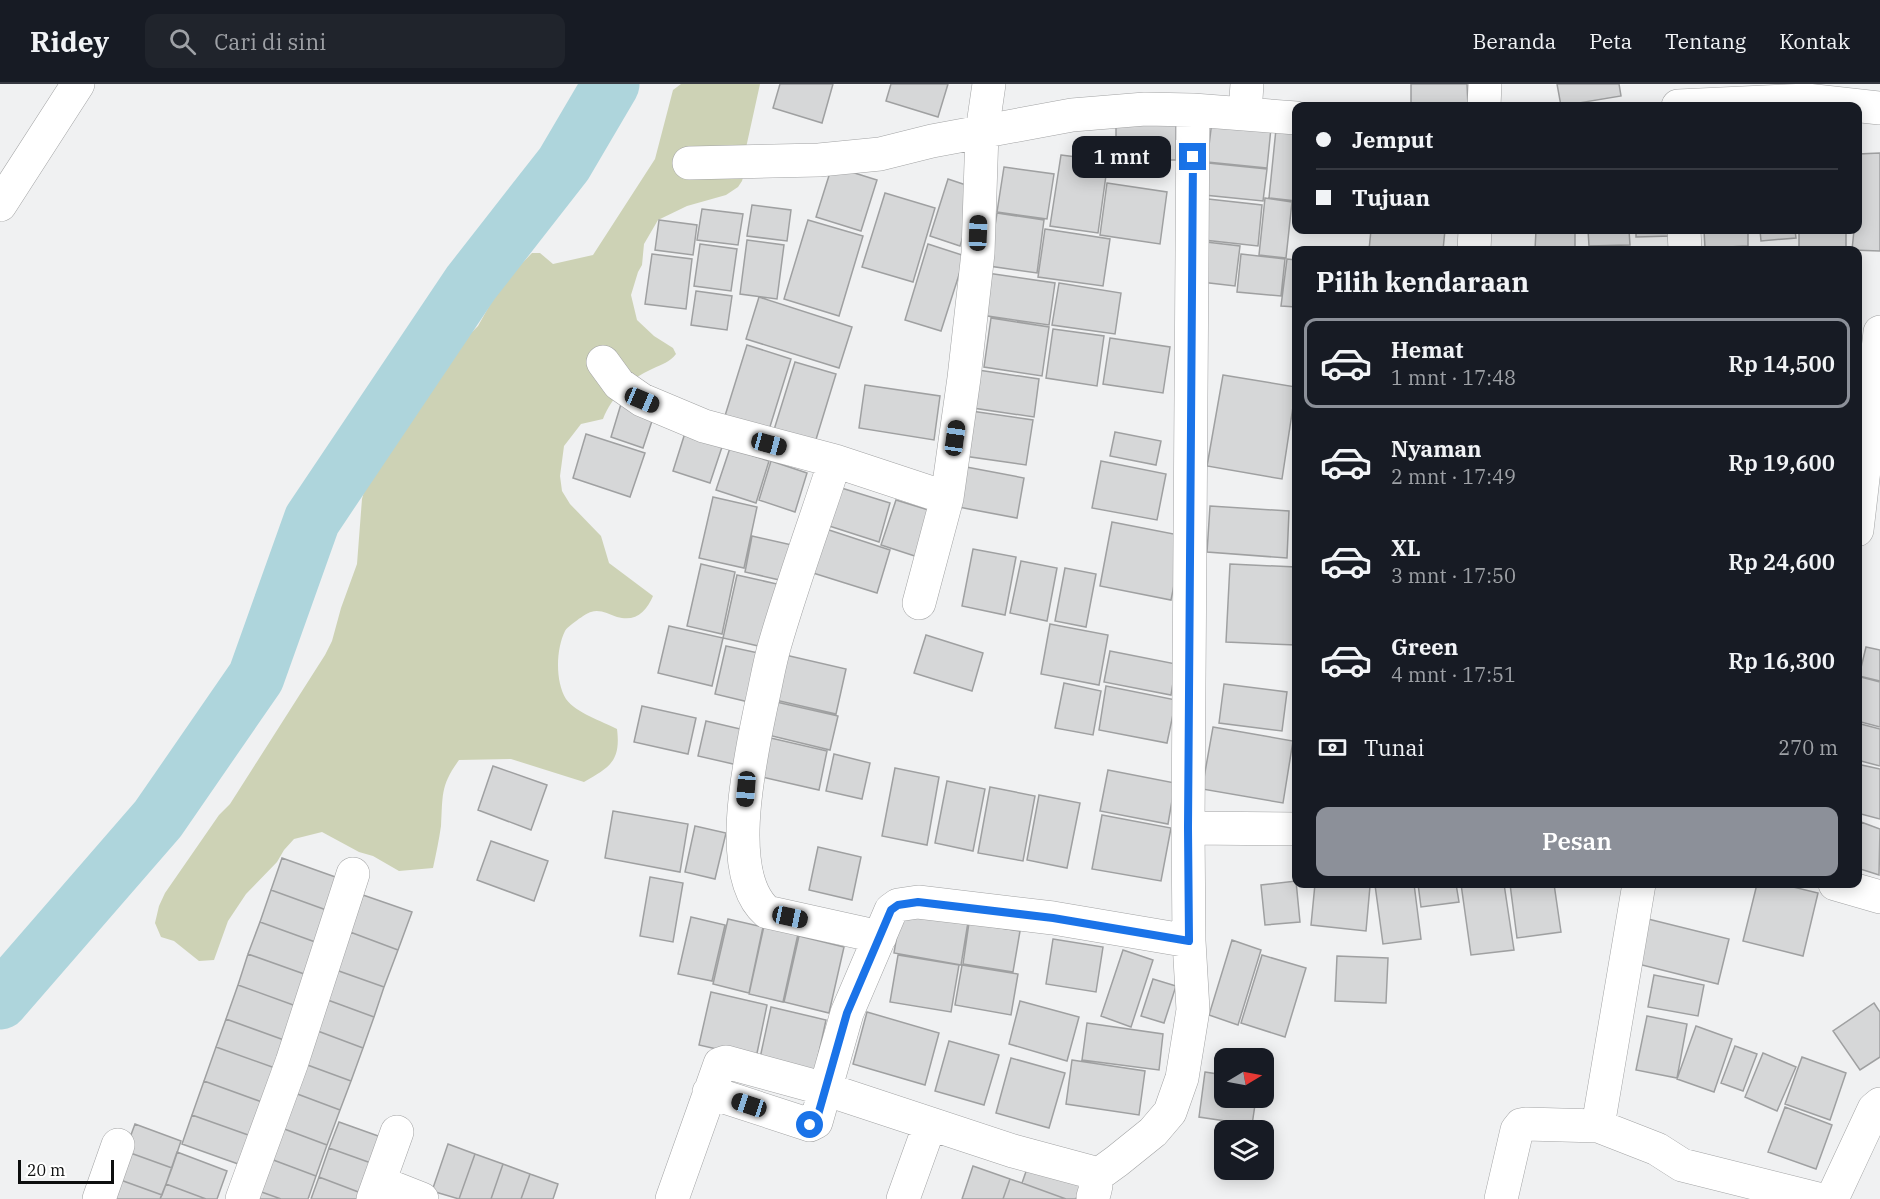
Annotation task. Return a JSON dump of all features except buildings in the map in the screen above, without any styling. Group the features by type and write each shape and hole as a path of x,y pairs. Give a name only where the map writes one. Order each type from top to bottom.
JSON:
{"street":[{"path":"0,205 78,84"},
{"path":"919,603 947,498 964,378 978,253 982,132 989,84"},
{"path":"1484,102 1485,84"},
{"path":"689,164 809,160 880,154 932,141 1072,115 1145,109 1193,110 1246,99 1292,116"},
{"path":"1753,102 1807,99 1831,102"},
{"path":"1862,106 1880,108"},
{"path":"1093,1188 1117,1161 1153,1132 1170,1112 1182,1077 1193,1010 1189,941 1188,828 1193,110"},
{"path":"1862,487 1880,332"},
{"path":"603,362 619,384 642,400 704,426 835,461 947,498"},
{"path":"835,461 774,646 748,770 743,843 751,889 758,905 767,912 880,937"},
{"path":"1188,828 1292,829"},
{"path":"242,1199 292,1062 353,874"},
{"path":"1598,1126 1638,888"},
{"path":"1849,888 1880,897"},
{"path":"672,1199 709,1092 810,1125 816,1122 847,1013 891,910 898,905 918,902 1053,918 1189,941"},
{"path":"825,1089 1014,1151 1091,1172 1093,1188"},
{"path":"1832,1199 1874,1109 1880,1104"},
{"path":"903,1199 930,1124"},
{"path":"1501,1199 1517,1130 1521,1125 1526,1124 1598,1126 1657,1149 1682,1165 1818,1199"},
{"path":"397,1132 376,1191 422,1199"},
{"path":"99,1199 118,1145"}],"green space":[{"path":"681,84 760,84 742,166 744,174 742,181 738,187 726,195 687,206 658,220 644,244 642,265 631,295 637,320 654,336 673,348 676,354 629,383 611,403 603,419 581,424 564,446 560,476 562,491 570,504 601,536 609,563 653,596 644,611 635,617 617,617 594,611 566,629 562,638 558,656 558,674 562,692 570,704 583,713 617,729 617,749 612,762 584,782 511,759 459,760 445,784 441,826 433,868 399,871 322,832 294,839 277,862 246,894 228,921 214,960 199,961 174,941 161,937 155,923 159,906 165,893 219,815 230,804 332,641 357,564 362,499 373,458 423,400 467,337 478,326 501,285 532,253 540,253 553,264 593,255 655,159 673,90"}],"waterway":[{"path":"0,1001 158,819 256,677 312,520 471,283 564,164 611,84"}],"route":[{"path":"810,1125 816,1122 847,1013 891,910 898,905 918,902 1053,918 1189,941 1193,157"}]}
